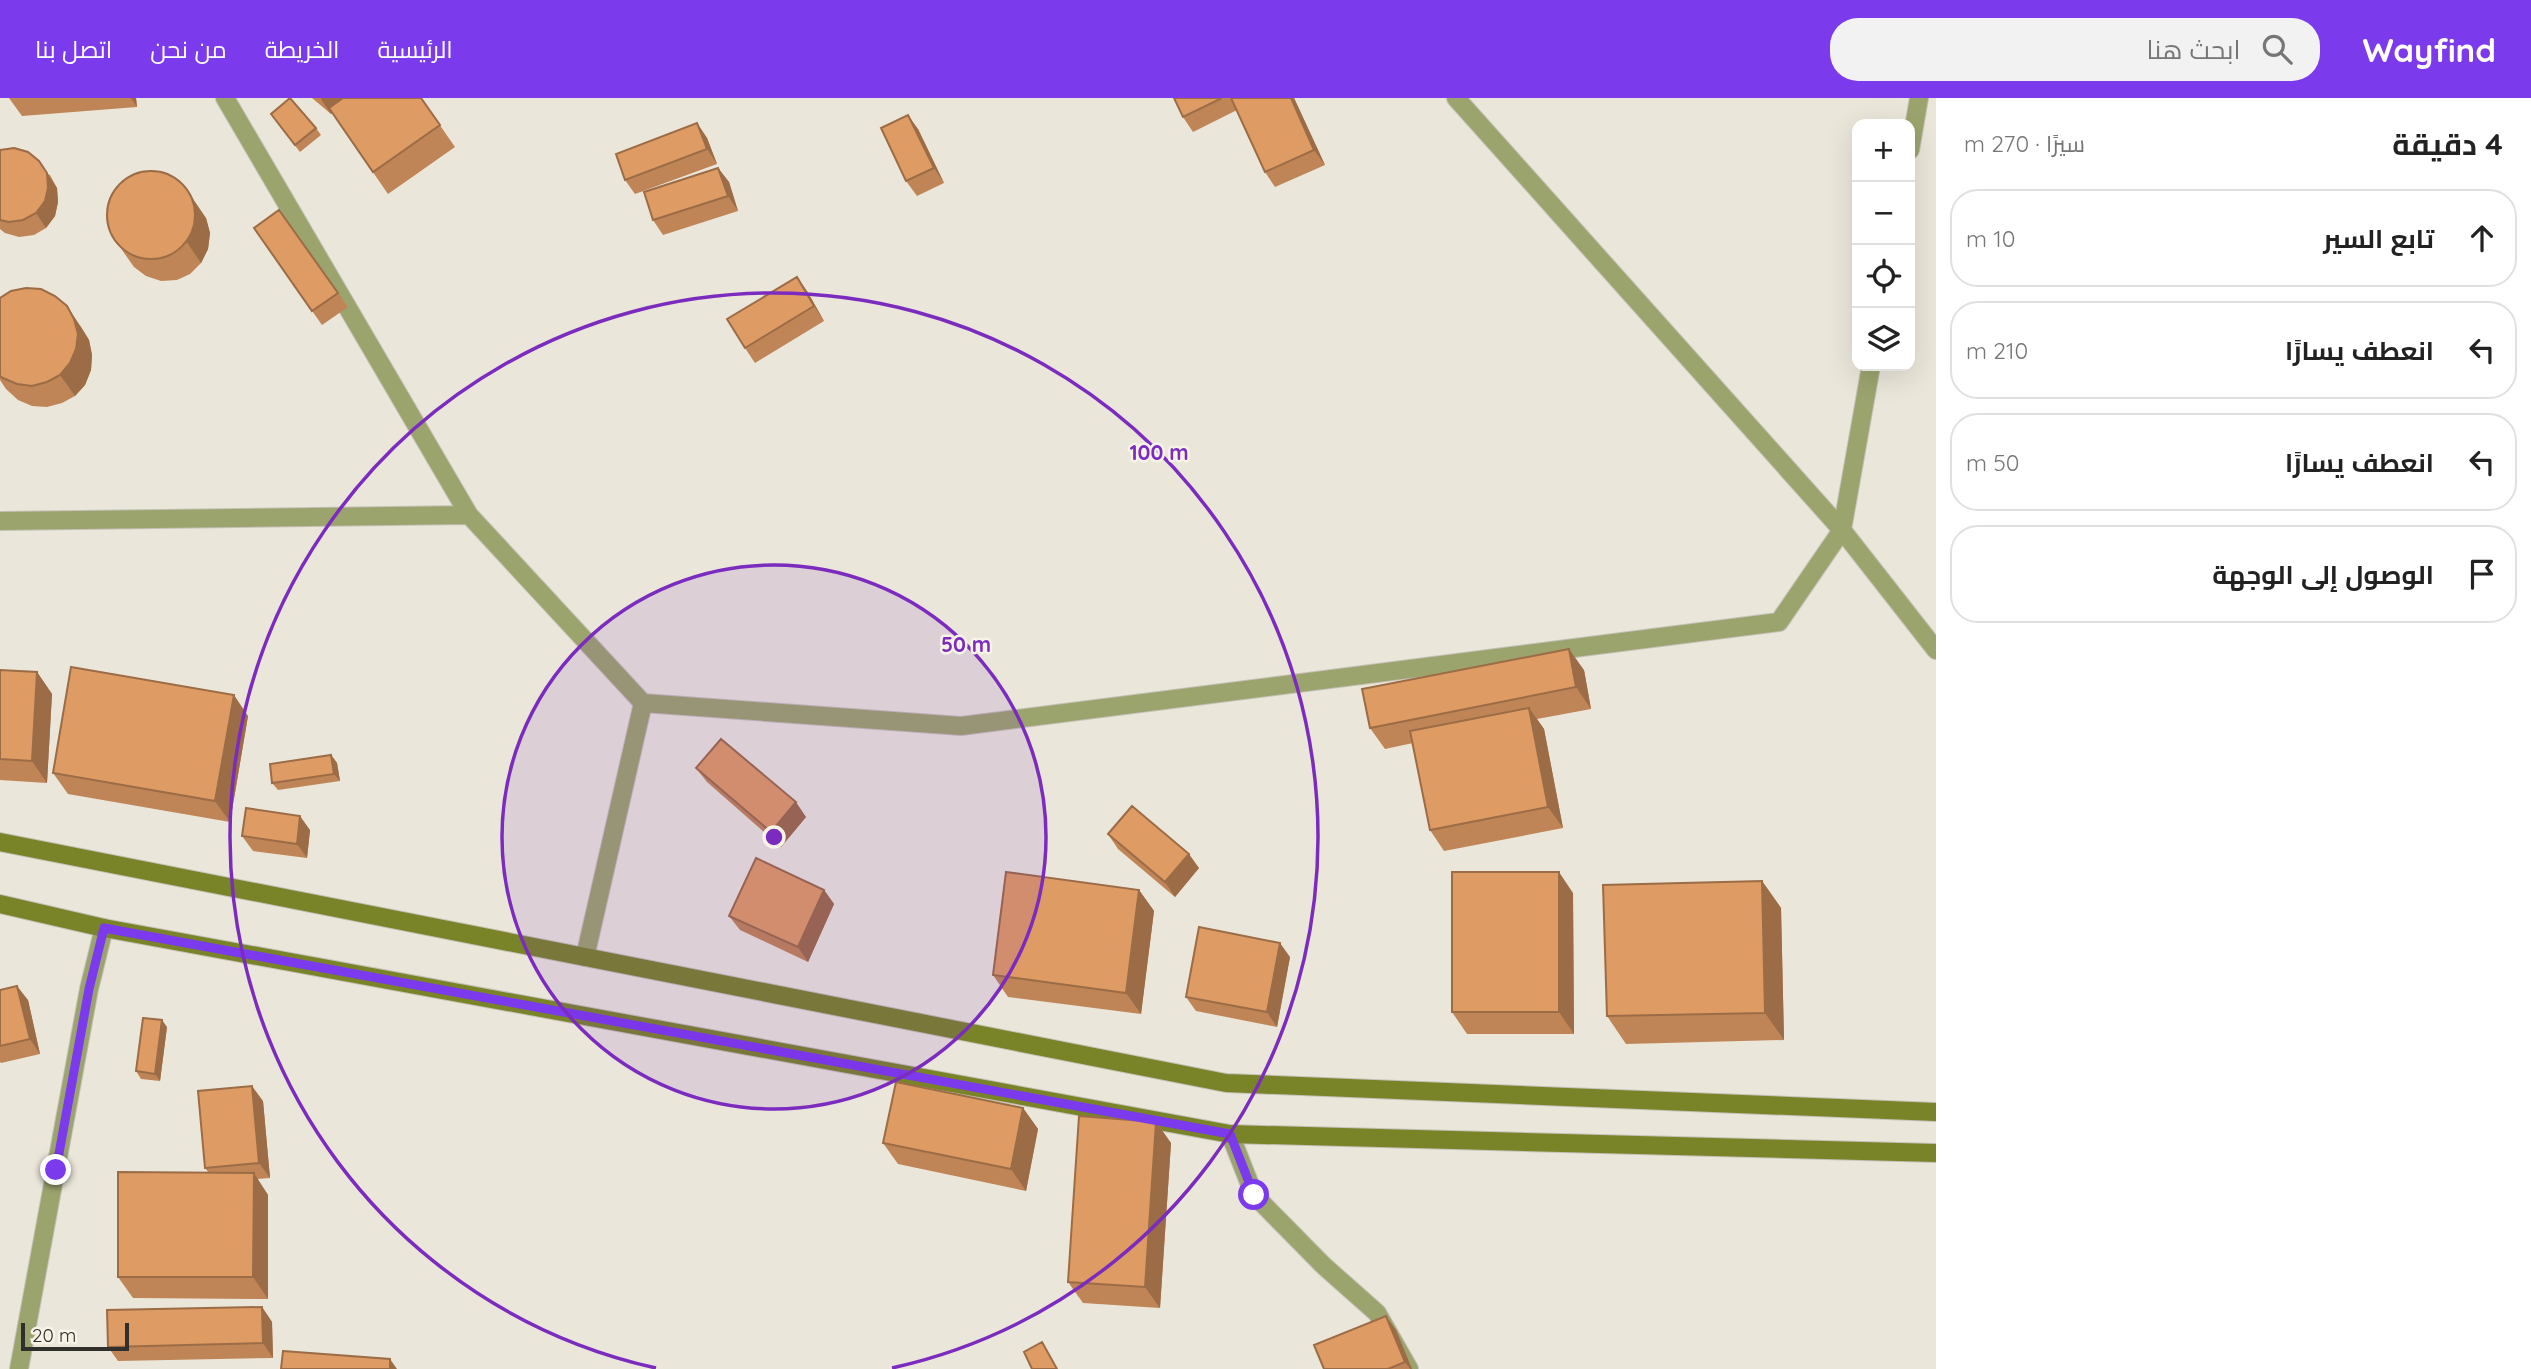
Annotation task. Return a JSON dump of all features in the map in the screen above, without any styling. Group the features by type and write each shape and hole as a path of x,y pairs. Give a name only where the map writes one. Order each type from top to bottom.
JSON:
{"main road":[{"path":"0,842 1226,1083 1936,1112"},
{"path":"0,904 104,928 1230,1134 1936,1153"}],"street":[{"path":"225,98 469,515 643,703 961,726 1779,622 1842,530 1870,371"},
{"path":"1456,98 1842,530 1936,650"},
{"path":"1915,121 1919,98"},
{"path":"0,521 469,515"},
{"path":"585,957 643,703"},
{"path":"19,1369 89,989 104,928"},
{"path":"1230,1134 1254,1195 1324,1266 1377,1313 1409,1369"}],"building":[{"path":"290,98 316,128 295,145 271,114"},
{"path":"343,98 421,98 440,125 373,172 329,108"},
{"path":"1174,98 1222,98 1183,117"},
{"path":"1231,98 1291,98 1314,150 1265,172"},
{"path":"908,115 934,168 906,181 881,128"},
{"path":"697,123 707,149 625,180 616,154"},
{"path":"14,148 28,152 39,161 47,173 48,188 45,201 36,213 23,220 9,222 0,220 0,150"},
{"path":"718,168 728,196 653,220 644,192"},
{"path":"151,171 176,178 188,190 195,215 188,240 176,252 151,259 126,252 114,240 107,215 114,190 126,178"},
{"path":"279,210 338,293 312,311 254,228"},
{"path":"797,277 814,306 745,348 727,319"},
{"path":"41,289 67,306 78,334 70,363 60,375 32,386 17,384 0,376 0,298 11,291"},
{"path":"1569,649 1576,687 1370,728 1362,689"},
{"path":"71,667 234,695 215,801 53,773"},
{"path":"0,670 37,672 32,761 0,759"},
{"path":"1529,708 1548,807 1430,830 1410,731"},
{"path":"721,739 796,802 771,832 696,768"},
{"path":"331,755 334,774 272,783 270,764"},
{"path":"1132,806 1189,854 1165,882 1108,834"},
{"path":"246,808 300,816 297,844 242,836"},
{"path":"756,858 824,890 798,947 729,916"},
{"path":"1006,872 1139,890 1126,993 993,975"},
{"path":"1452,872 1559,872 1559,1012 1452,1012"},
{"path":"1762,881 1765,1013 1607,1016 1603,885"},
{"path":"1199,927 1280,943 1267,1012 1186,997"},
{"path":"17,986 30,1039 0,1046 0,990"},
{"path":"143,1018 162,1020 155,1074 136,1071"},
{"path":"896,1082 1023,1108 1011,1169 883,1143"},
{"path":"252,1086 259,1163 205,1168 198,1091"},
{"path":"1079,1116 1156,1122 1145,1287 1068,1282"},
{"path":"118,1172 254,1173 253,1277 118,1277"},
{"path":"262,1307 263,1343 108,1347 107,1310"},
{"path":"1386,1316 1405,1362 1388,1369 1324,1369 1314,1345"},
{"path":"1042,1342 1057,1369 1032,1369 1024,1352"},
{"path":"283,1351 390,1359 390,1369 281,1369"}],"route":[{"path":"56,1170 89,989 104,928 1230,1134 1254,1195"}]}
